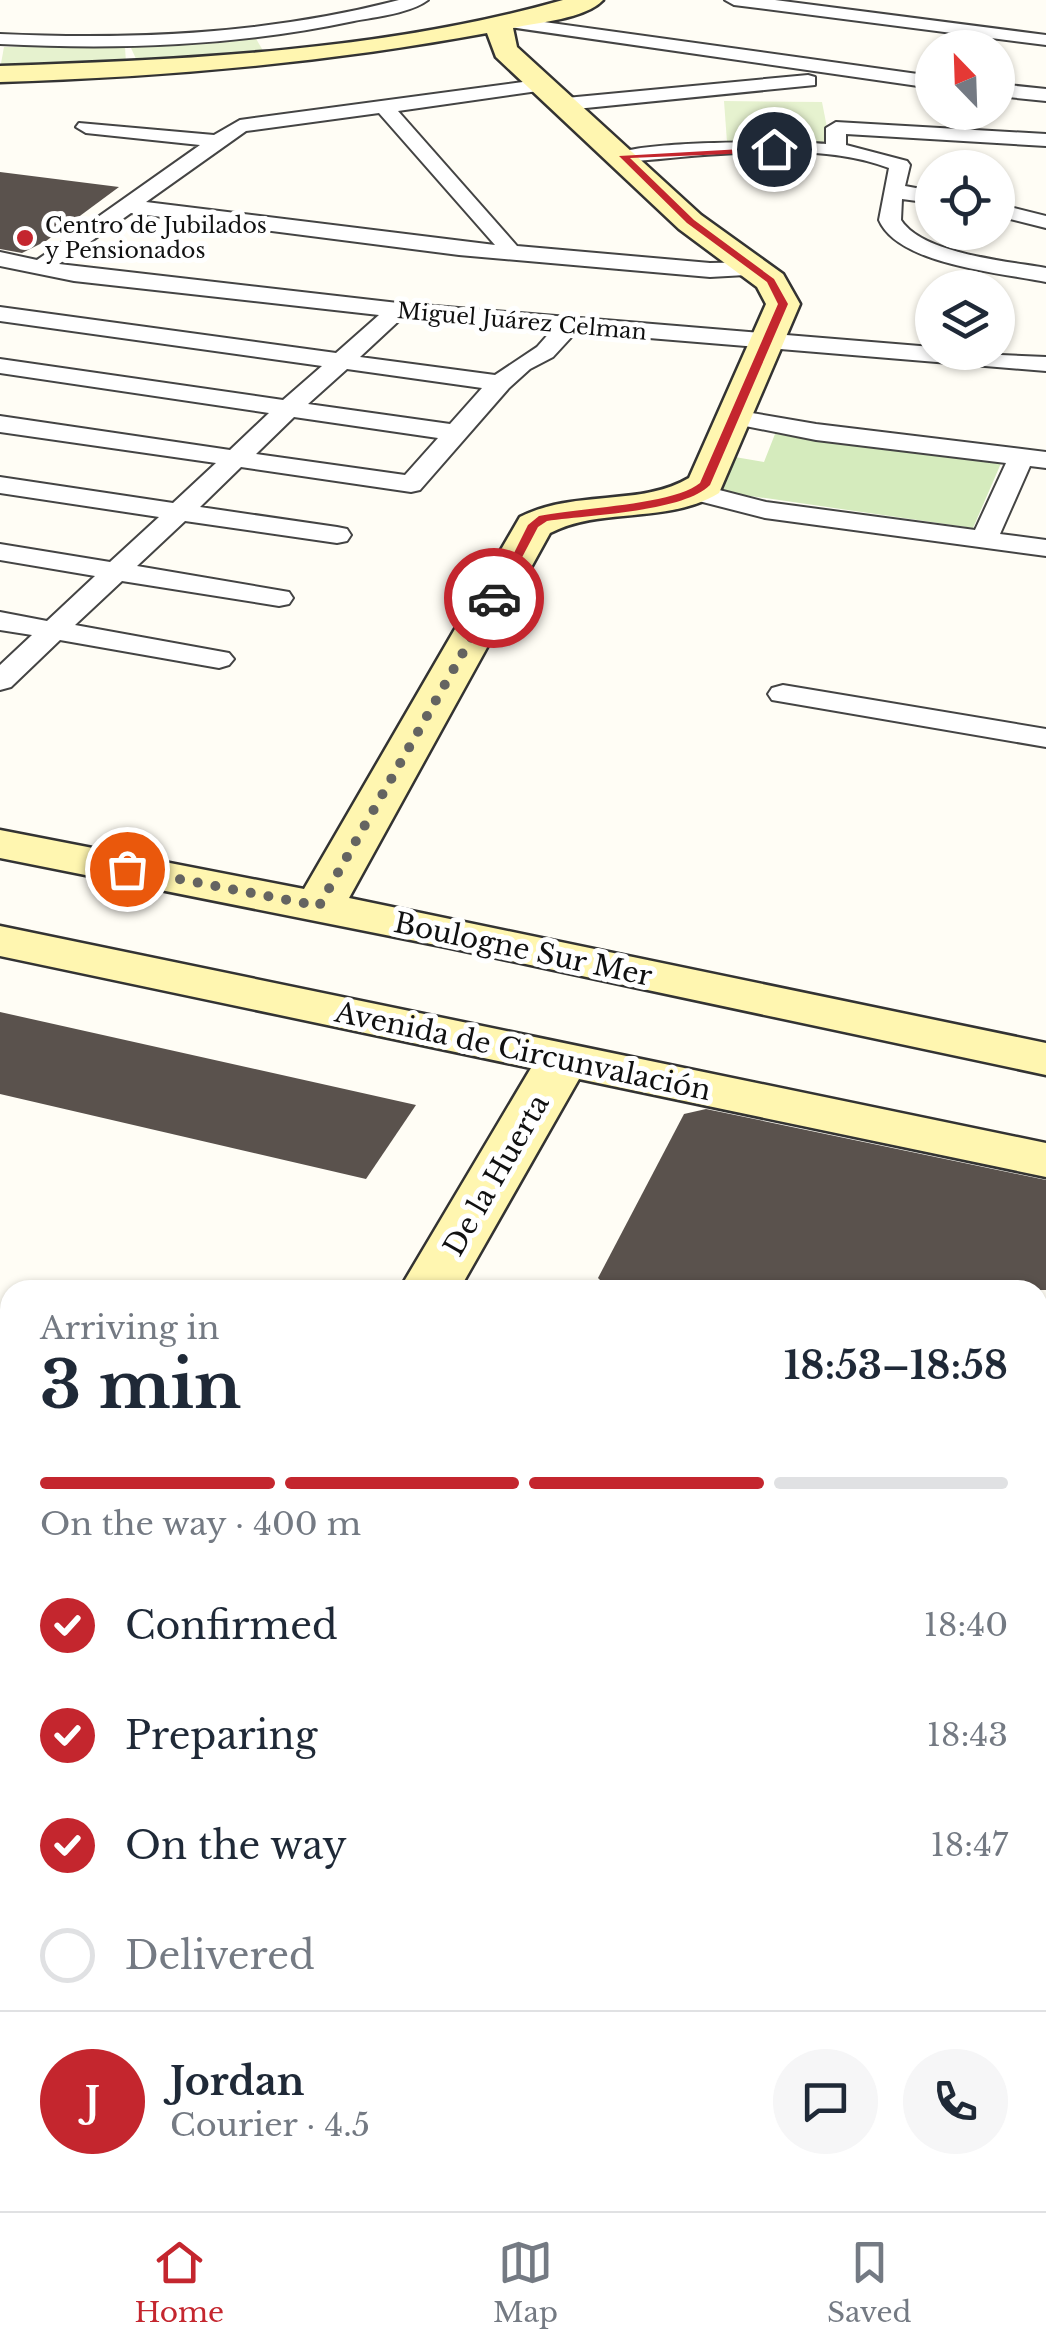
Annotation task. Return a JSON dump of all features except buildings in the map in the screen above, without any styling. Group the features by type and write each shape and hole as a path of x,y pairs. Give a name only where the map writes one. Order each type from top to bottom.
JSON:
{"street":[{"path":"0,39 111,41 286,30 419,0"},
{"path":"0,82 273,66 502,30 590,0"},
{"path":"734,0 1046,40"},
{"path":"961,29 984,10"},
{"path":"319,906 534,525 562,513 666,500 696,492 705,485 783,304 778,290 758,269 690,222 556,95 502,30"},
{"path":"0,74 212,64 502,30 915,80"},
{"path":"416,38 453,40"},
{"path":"900,78 915,66"},
{"path":"44,265 232,129 250,124 383,106 860,74"},
{"path":"1015,92 1046,95"},
{"path":"383,106 506,243 508,252"},
{"path":"86,127 215,141"},
{"path":"836,152 836,128 1046,140"},
{"path":"623,156 754,149 885,158 900,166 891,225 913,242 1046,275"},
{"path":"894,191 915,194"},
{"path":"126,206 508,252 710,270 758,269"},
{"path":"1015,214 1046,222"},
{"name":"Miguel Juárez Celman","path":"0,259 74,274 398,310 1046,364"},
{"path":"0,681 288,408 398,310"},
{"path":"0,314 500,383"},
{"path":"0,424 412,484 500,383 522,364 545,352 568,326"},
{"path":"0,366 458,433"},
{"path":"734,417 816,432 1034,458 984,540"},
{"path":"0,484 337,536"},
{"path":"696,492 765,510 1046,548"},
{"path":"0,552 279,598"},
{"path":"0,620 219,659"},
{"path":"782,694 1046,738"},
{"name":"Boulogne Sur Mer","path":"0,844 319,906 1046,1059"},
{"name":"Avenida de Circunvalación","path":"0,941 1046,1160"},
{"name":"De la Huerta","path":"446,1280 563,1059"}],"green space":[{"path":"255,37 265,54 138,63 130,46"},
{"path":"125,46 126,64 0,69 4,47"},
{"path":"724,101 822,102 830,143 727,142"},
{"path":"775,434 1002,461 973,528 716,491 729,456 764,462"}],"way so far":[{"path":"127,869 319,906 494,598"}],"place":[{"name":"Centro de Jubilados y Pensionados","path":"25,238"}],"route":[{"path":"494,598 534,525 544,518 666,500 696,492 705,485 783,304 771,281 690,222 623,156 774,149"}]}
